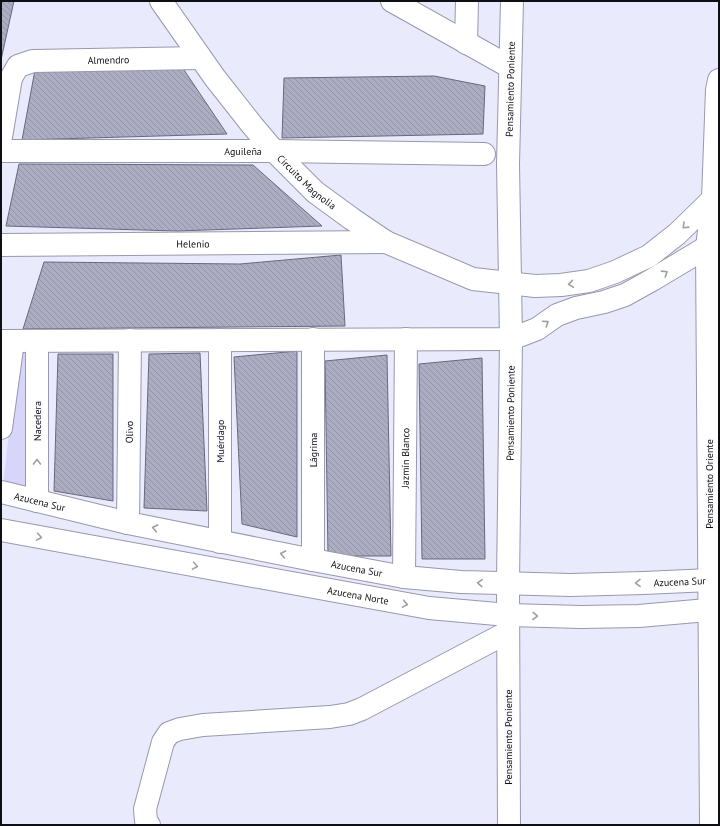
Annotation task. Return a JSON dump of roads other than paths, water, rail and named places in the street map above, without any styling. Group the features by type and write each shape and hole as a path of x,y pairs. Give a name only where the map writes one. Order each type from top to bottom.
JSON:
{"street":[{"name":"Circuito Magnolia","path":"161,1 200,58 252,125 274,151 315,192 386,242 473,279 535,286 561,285 589,281 615,272 649,256 677,234 716,199"},
{"path":"392,1 510,67"},
{"path":"466,43 467,1"},
{"name":"Pensamiento Poniente","path":"509,825 508,584 511,339 508,164 512,1"},
{"name":"Almendro","path":"1,137 12,78 18,66 33,61 200,58"},
{"name":"Pensamiento Oriente","path":"711,825 715,799 713,287 707,247 716,199 717,90 719,80"},
{"name":"Aguileña","path":"1,151 274,151 484,154"},
{"name":"Helenio","path":"1,245 386,242"},
{"path":"1,428 7,341 511,339 537,329 557,316 576,308 604,302 625,295 707,247"},
{"name":"Lágrima","path":"313,339 313,560"},
{"name":"Jazmín Blanco","path":"404,577 406,339"},
{"name":"Olivo","path":"128,523 130,340"},
{"name":"Muérdago","path":"220,340 220,542"},
{"name":"Nacedera","path":"37,341 38,500"},
{"name":"Azucena Sur","path":"1,492 128,523 404,577 461,582 570,585 715,579"},
{"name":"Azucena Norte","path":"1,530 429,608 508,624 715,609"},
{"path":"149,825 146,821 145,809 163,742 169,733 180,729 204,725 330,717 349,714 362,709 508,624"}]}
